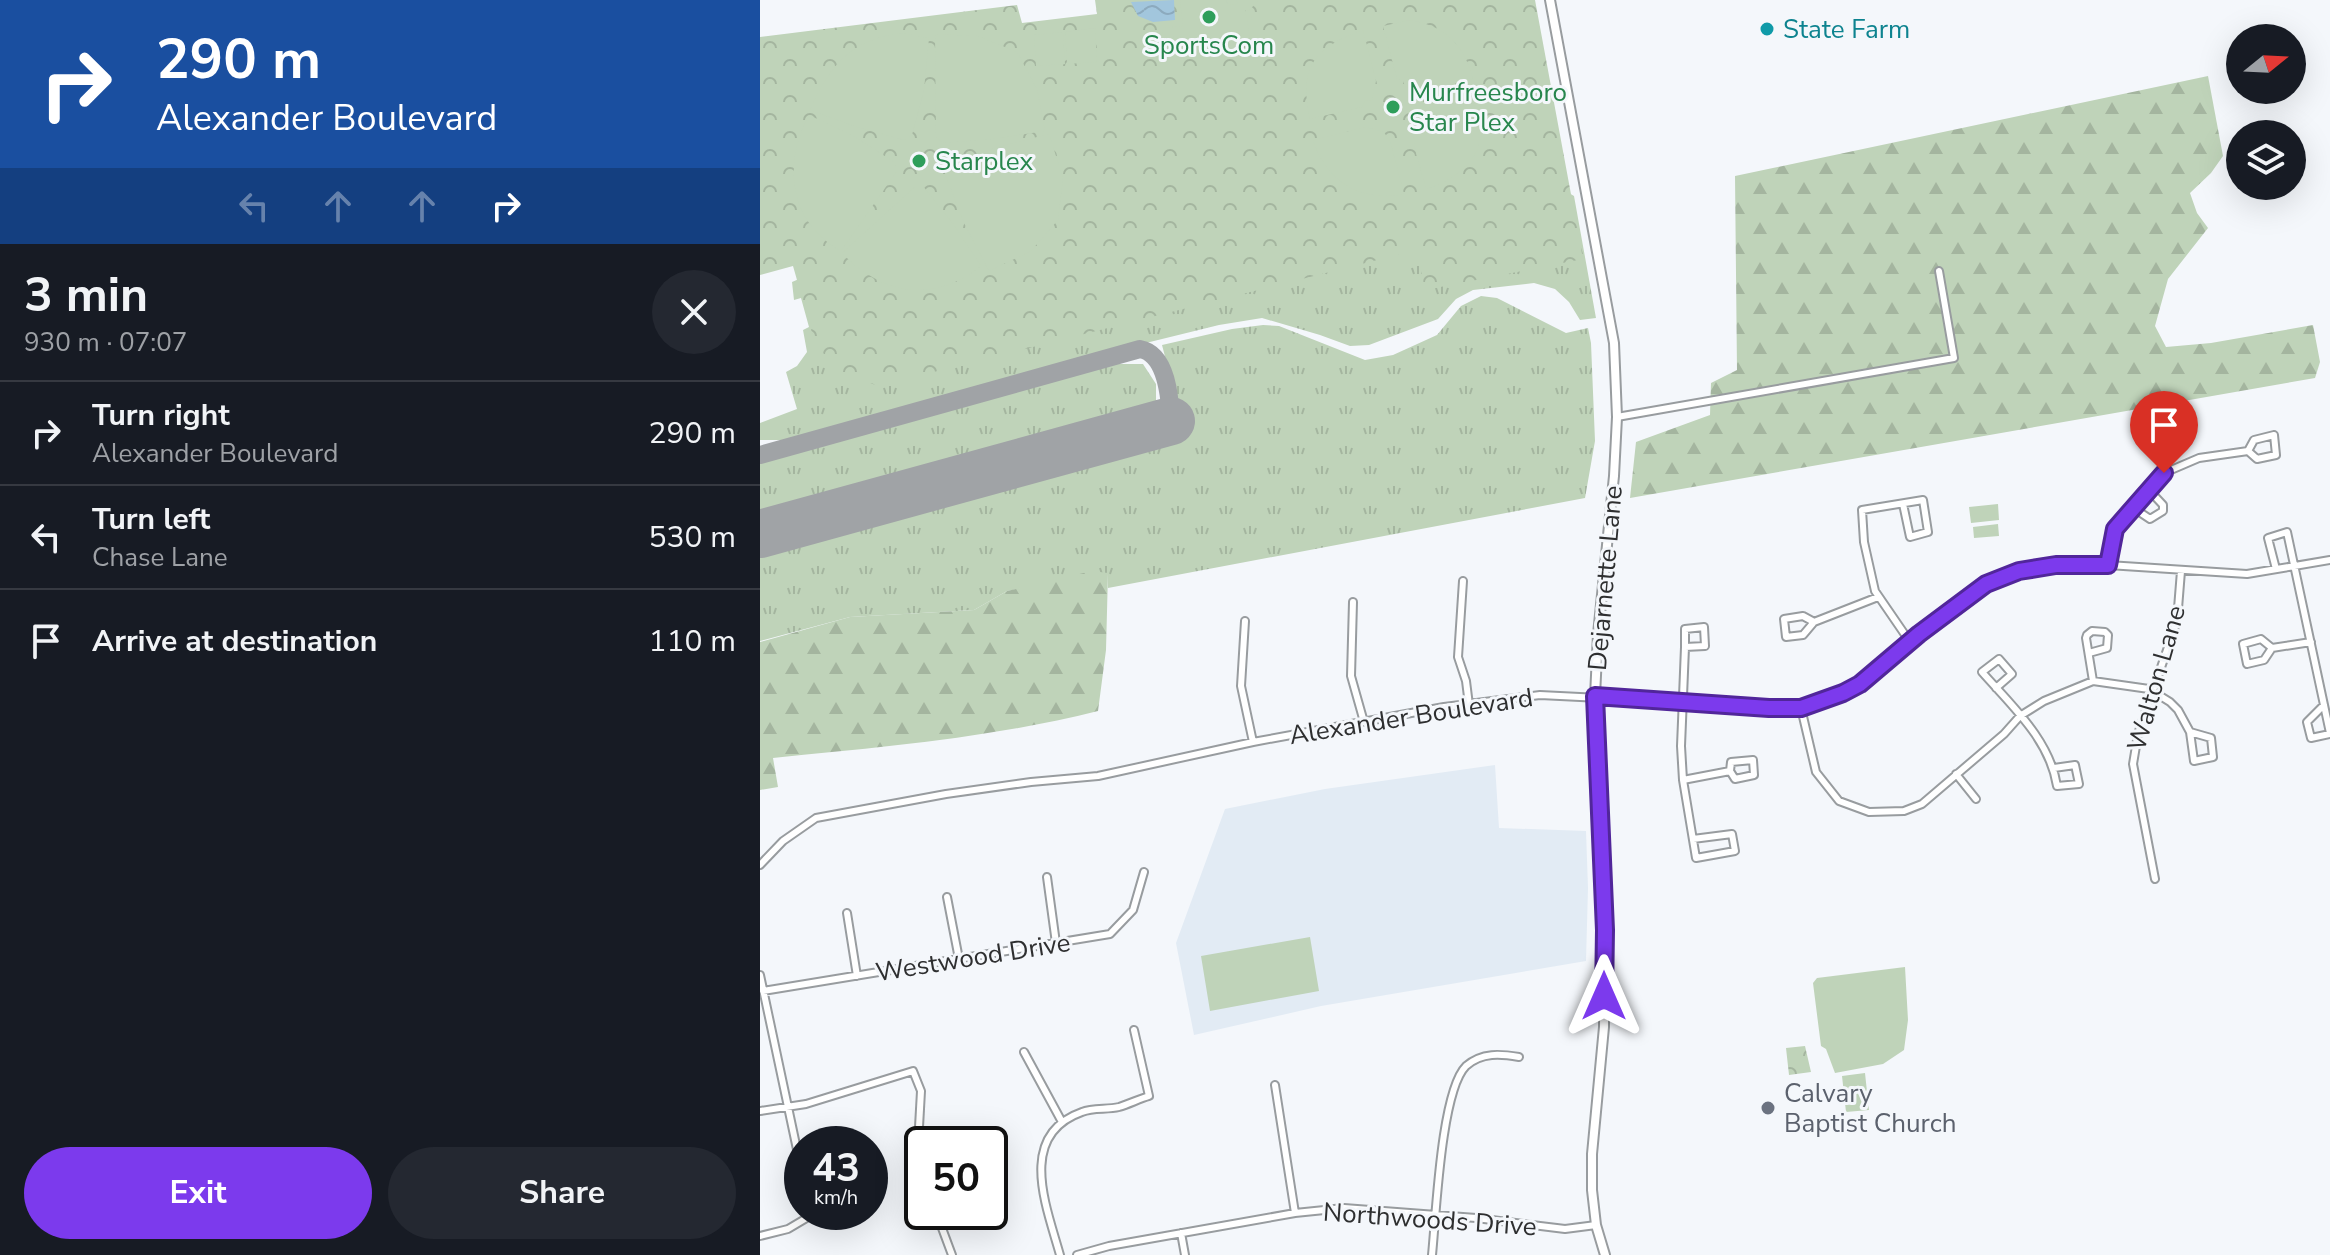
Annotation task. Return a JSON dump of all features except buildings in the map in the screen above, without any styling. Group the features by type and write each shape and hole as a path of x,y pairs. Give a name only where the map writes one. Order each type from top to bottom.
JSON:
{"main road":[{"name":"Dejarnette Lane","path":"1550,0 1614,343 1617,417 1614,476 1595,696 1605,930 1604,1027 1592,1154 1592,1190 1596,1225 1605,1255"}],"street":[{"path":"1617,417 1954,358 1939,271"},
{"path":"2108,565 2115,529 2164,473 2199,458 2248,451 2257,459 2276,455 2274,435 2254,440 2248,451"},
{"path":"2132,507 2150,519 2159,516 2163,505 2148,489"},
{"path":"1903,504 1910,537 1928,532 1923,500 1862,510 1864,542 1878,597 1910,642"},
{"path":"2276,569 2268,538 2287,532 2330,733 2311,738 2307,722 2324,705"},
{"name":"Alexander Boulevard","path":"760,865 783,841 816,818 946,794 1098,776 1253,742 1469,705 1540,695 1801,708 1860,684 1986,584 2019,571 2056,565 2108,565 2247,574 2330,560"},
{"name":"Walton Lane","path":"2155,879 2133,764 2151,691 2177,621 2181,571"},
{"path":"1463,581 1458,657 1466,681 1469,705"},
{"path":"1814,622 1803,616 1784,619 1786,637 1803,635 1814,622 1878,597"},
{"path":"1353,602 1351,676 1364,722"},
{"path":"1245,621 1241,686 1253,742"},
{"path":"1685,647 1705,646 1704,627 1685,629 1685,647 1685,701 1681,746 1683,780 1696,858 1735,851 1732,834 1693,839"},
{"path":"2089,653 2107,648 2107,633 2088,633 2089,653 2093,681"},
{"path":"2272,648 2261,639 2243,644 2247,664 2264,660 2272,648 2311,642"},
{"path":"1996,688 2012,674 1999,659 1982,672 2042,743 2054,768 2057,786 2079,784 2075,765 2054,768"},
{"path":"1801,708 1816,772 1839,801 1869,812 1904,811 1922,804 2004,734 2020,716 2044,701 2093,681 2151,691 2178,710 2190,732 2194,761 2213,757 2211,738 2190,732"},
{"path":"1683,780 1730,771"},
{"path":"1956,774 1976,799"},
{"name":"Westwood Drive","path":"763,991 1110,934 1133,910 1144,872"},
{"path":"1047,877 1056,943"},
{"path":"947,897 959,959"},
{"path":"847,913 857,976"},
{"path":"760,975 791,1126"},
{"path":"1060,1255 1040,1180 1047,1140 1062,1122 1083,1111 1120,1107 1149,1096 1134,1030"},
{"path":"1024,1052 1062,1122"},
{"path":"1432,1255 1449,1101 1466,1066 1491,1053 1519,1057"},
{"path":"760,1111 806,1104 913,1071 921,1091 919,1126"},
{"path":"1275,1085 1295,1213"},
{"name":"Northwoods Drive","path":"1077,1255 1181,1233 1295,1213 1344,1208 1476,1218 1565,1229 1596,1225"},
{"path":"760,1236 784,1228"},
{"path":"943,1230 952,1255"},
{"path":"1181,1233 1185,1255"}],"shaded area":[{"path":"1495,765 1499,828 1586,831 1586,961 1321,1006 1194,1035 1176,943 1225,809 1325,789"}],"green space":[{"path":"1095,0 1535,0 1583,259 1425,290 1417,250 878,386 837,370 815,343 793,266 760,275 760,37 1017,5 1022,23 1097,14"},
{"path":"1180,0 1226,0 1228,5 1238,4 1236,0 1258,0 1249,11 1245,10 1252,20 1247,21 1250,38 1231,41 1231,47 1187,52 1184,36 1163,38 1162,28 1183,26"},
{"path":"1410,20 1433,27 1451,39 1464,56 1473,79 1421,92 1406,89 1403,81 1397,79 1383,26"},
{"path":"1095,28 1097,62 1067,64 1065,32"},
{"path":"1363,30 1376,81 1372,100 1365,101 1362,107 1310,119 1306,86 1314,61 1333,44"},
{"path":"1063,32 1065,64 1036,66 1034,35"},
{"path":"902,33 929,38 924,90 912,135 904,140 810,110 825,80 844,57 869,41"},
{"path":"935,34 978,36 1017,52 1037,89 1045,131 943,143 936,137"},
{"path":"2208,76 2223,156 2190,193 2197,213 2208,228 2168,279 2155,326 2166,347 2211,343 2313,325 2320,362 2315,378 1630,498 1636,442 1710,415 1711,383 1737,370 1735,176"},
{"path":"1478,102 1482,132 1473,157 1454,176 1426,189 1414,144 1416,119"},
{"path":"809,115 855,137 894,162 897,171 841,251 823,239 810,224 795,190 796,153"},
{"path":"1365,127 1384,132 1391,144 1404,194 1373,195 1347,186 1327,167 1313,140"},
{"path":"1049,134 1063,178 1058,220 1031,251 989,271 964,223 945,174 948,167 997,147"},
{"path":"916,186 923,186 981,266 945,286 927,290 891,286 874,278 842,253"},
{"path":"1564,190 1574,196 1596,318 1580,320 1569,302 1555,289 1534,283 1473,290 1456,299 1438,319 1369,345 1350,346 1262,318 1219,325 1097,355 791,440 760,440 760,423 797,409 786,372 797,366 807,352 803,330 809,327 801,298 794,300 792,282 799,279"},
{"path":"1481,296 1497,298 1566,333 1588,328 1595,441 1585,498 1108,588 1108,573 1007,591 974,610 850,617 760,641 760,551 1185,433 1162,345 1232,329 1279,326 1365,360 1393,355 1437,335 1461,306"},
{"path":"1109,364 1143,364 1156,384 1156,407 760,517 760,461"},
{"path":"1998,504 1999,520 1971,523 1969,507"},
{"path":"1998,524 1999,536 1974,538 1973,527"},
{"path":"1092,571 1108,573 1106,650 1098,711 977,735 773,758 778,787 760,790 760,642 850,617 974,610 1007,591"},
{"path":"1310,937 1319,991 1210,1011 1201,956"},
{"path":"1905,967 1908,1020 1904,1050 1883,1064 1835,1073 1826,1049 1821,1046 1813,983 1817,978"},
{"path":"1805,1046 1811,1072 1789,1075 1786,1048"},
{"path":"1865,1073 1869,1110 1846,1112 1842,1076"}],"water":[{"path":"1174,0 1175,20 1153,22 1138,16 1131,2"}],"taxiway":[{"path":"760,455 1140,349 1156,359 1161,368 1168,389 1171,421"}],"runway":[{"path":"760,534 1171,421"}],"place":[{"name":"SportsCom","path":"1209,17"},
{"name":"State Farm","path":"1767,29"},
{"name":"Murfreesboro Star Plex","path":"1393,107"},
{"name":"Starplex","path":"919,161"},
{"name":"Calvary Baptist Church","path":"1768,1108"}],"route":[{"path":"1604,996 1605,930 1595,696 1801,708 1843,693 1877,672 1919,634 1986,584 2019,571 2056,565 2108,565 2115,529 2164,473"}]}
